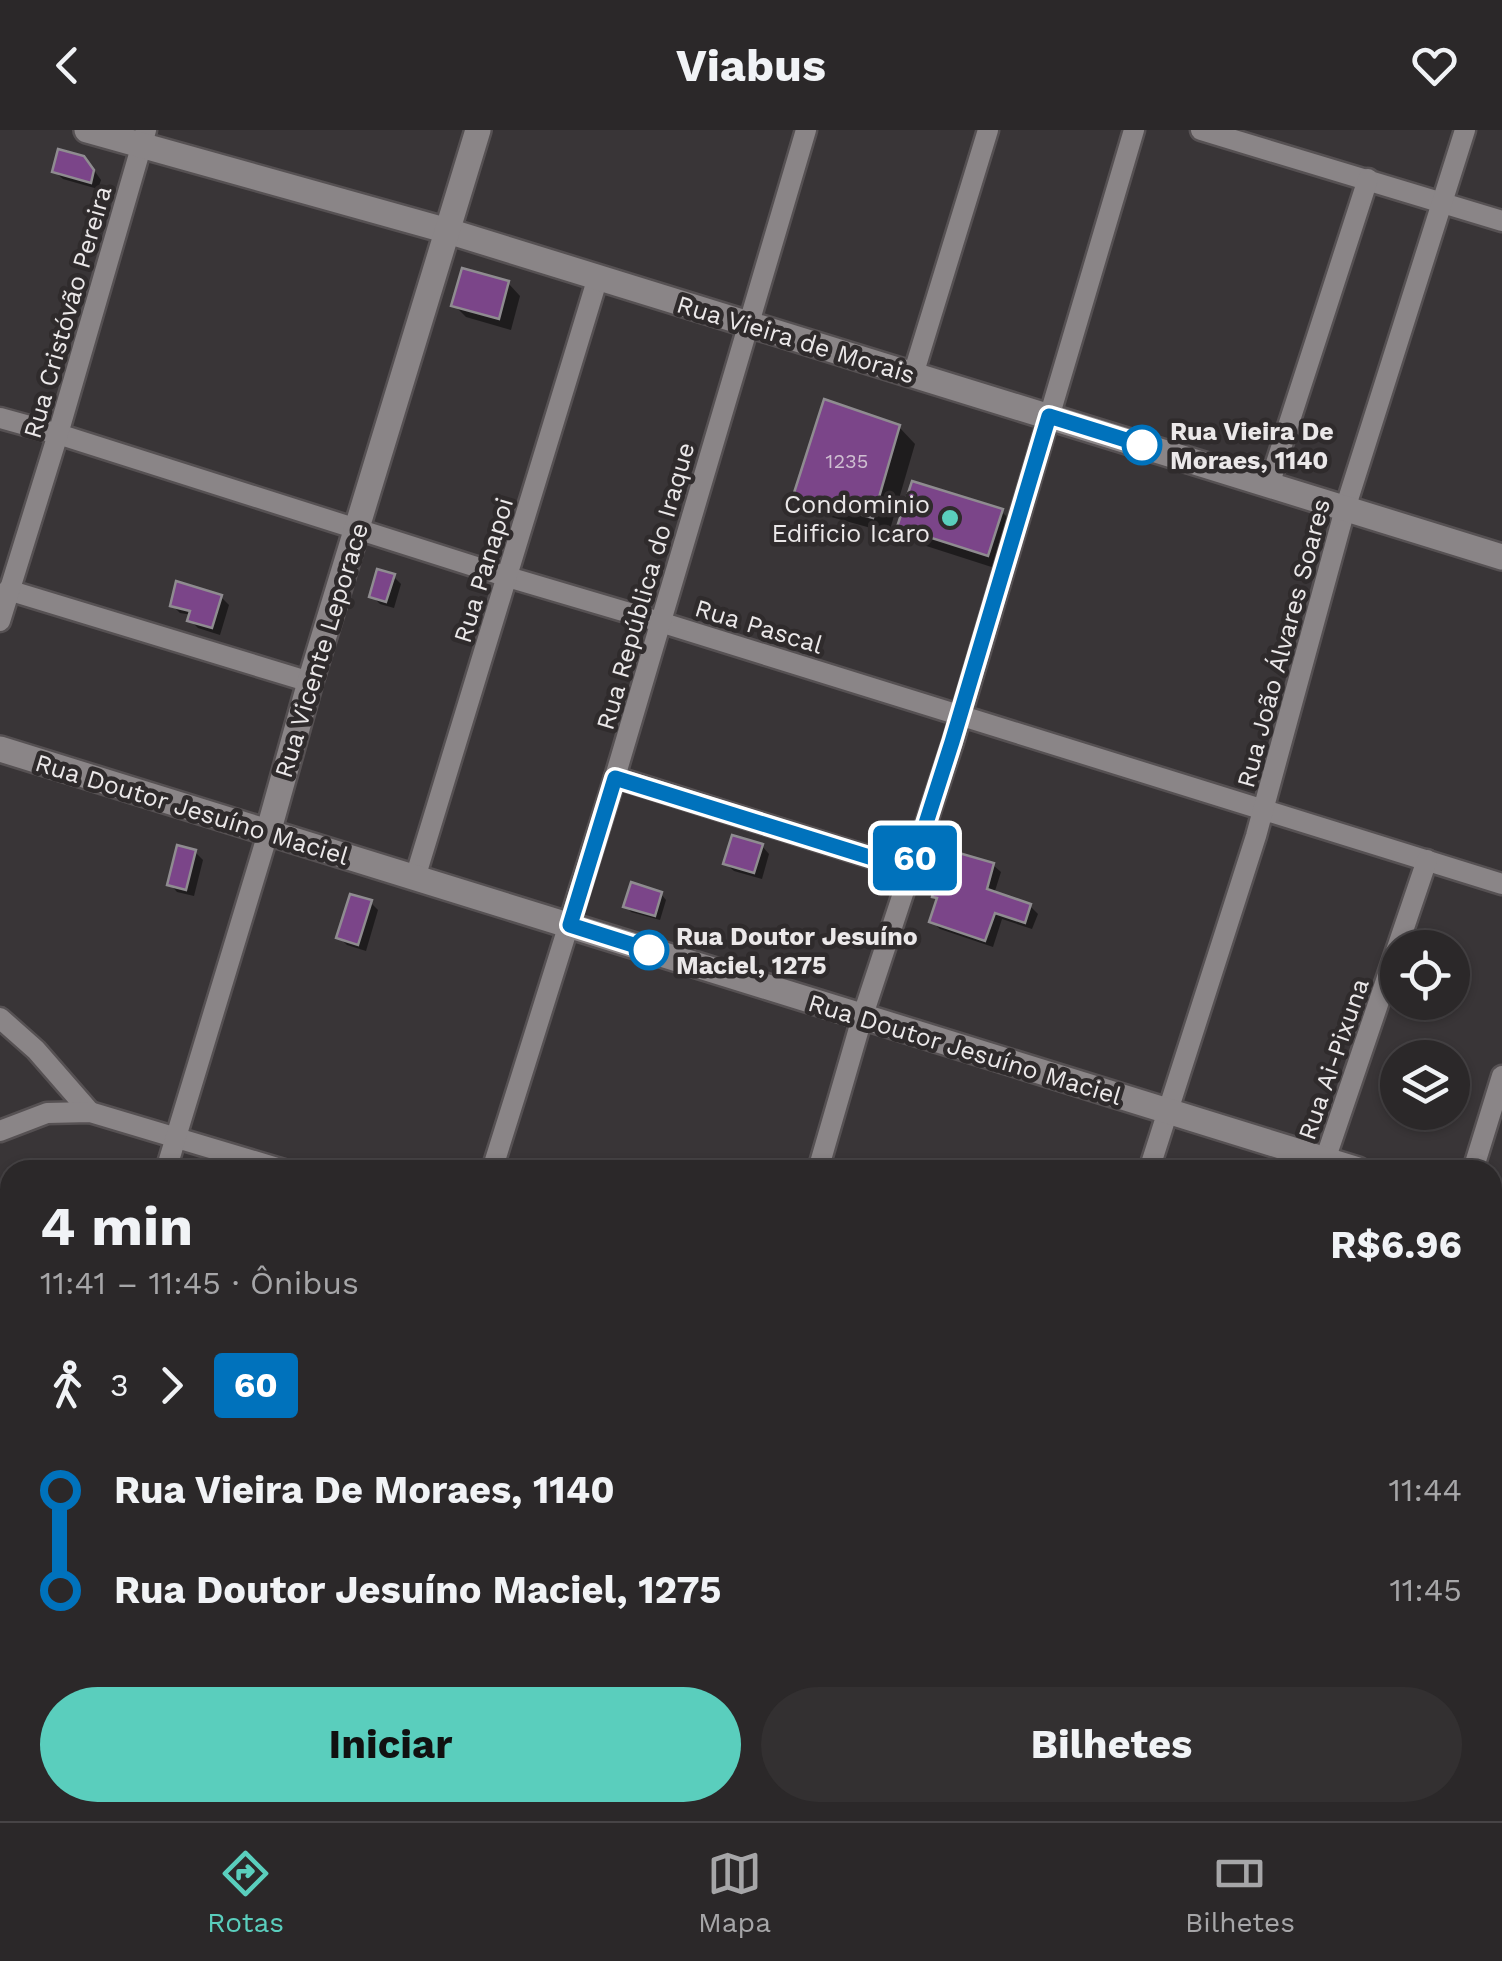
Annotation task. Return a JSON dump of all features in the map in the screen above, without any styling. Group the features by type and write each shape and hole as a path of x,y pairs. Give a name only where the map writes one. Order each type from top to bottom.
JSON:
{"street":[{"name":"Rua Vieira de Morais","path":"87,130 144,138 1502,557"},
{"name":"Rua Vicente Leporace","path":"169,1160 478,130"},
{"name":"Rua República do Iraque","path":"495,1160 615,778 806,130"},
{"path":"913,375 988,130"},
{"path":"821,1160 959,716 1134,130"},
{"path":"1200,130 1502,221"},
{"name":"Rua João Álvares Soares","path":"1152,1160 1263,808 1345,508 1465,130"},
{"name":"Rua Cristóvão Pereira","path":"0,621 144,138"},
{"path":"1270,485 1368,179"},
{"name":"Rua Panapoi","path":"415,878 598,277"},
{"name":"Rua Pascal","path":"0,418 1502,884"},
{"path":"8,590 310,682"},
{"name":"Rua Doutor Jesuíno Maciel","path":"0,749 1325,1160"},
{"path":"615,778 911,870"},
{"name":"Rua Ai-Pixuna","path":"1325,1160 1427,860"},
{"path":"0,1018 36,1050 90,1112"},
{"path":"1476,1160 1502,1076"},
{"path":"0,1131 47,1114 90,1112 250,1160"}],"building":[{"path":"58,149 84,156 94,170 91,183 52,172"},
{"path":"462,268 509,281 499,319 451,306"},
{"path":"824,399 900,425 873,518 793,496"},
{"name":"Condominio Edificio Icaro","path":"912,481 1003,509 988,556 897,527"},
{"path":"377,569 395,574 386,602 369,597"},
{"path":"176,581 222,595 212,628 187,621 190,611 170,606"},
{"path":"732,835 763,844 754,873 723,864"},
{"path":"177,845 196,850 186,890 167,885"},
{"path":"952,851 994,863 987,889 1031,904 1025,923 995,913 985,941 929,922 937,898 932,897 937,874 945,873"},
{"path":"631,882 662,892 655,916 623,907"},
{"path":"350,894 372,900 358,945 336,938"}],"bus line":[{"name":"60","path":"649,950 570,925 615,778 911,870 1049,416 1142,445"}],"place":[{"name":"Rua Vieira De Moraes, 1140","path":"1142,445"},
{"name":"Condominio Edificio Icaro","path":"950,518"},
{"name":"Rua Doutor Jesuíno Maciel, 1275","path":"649,950"}]}
